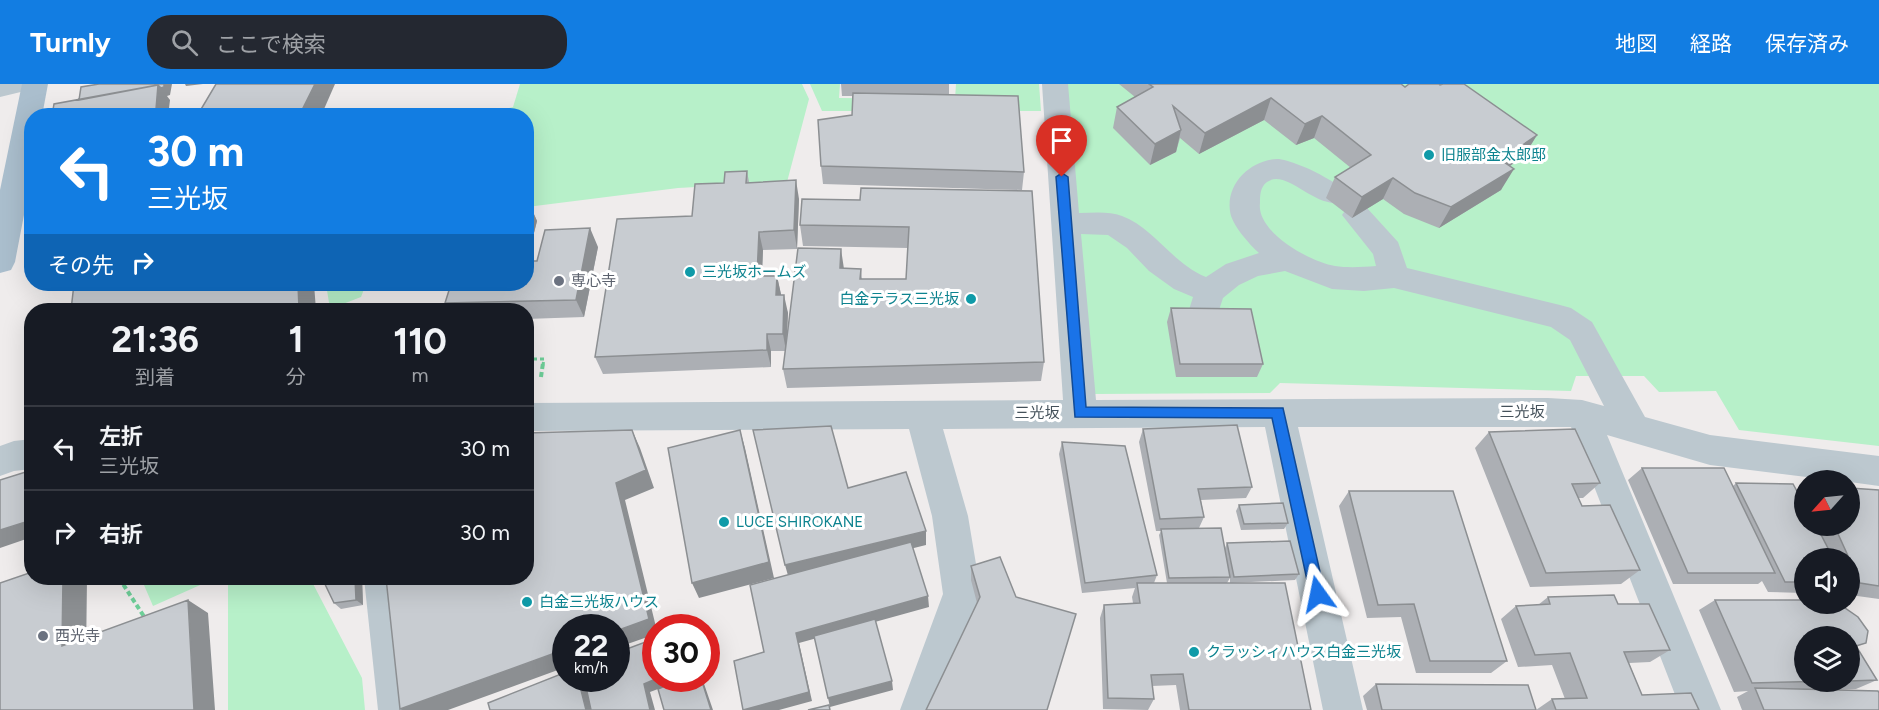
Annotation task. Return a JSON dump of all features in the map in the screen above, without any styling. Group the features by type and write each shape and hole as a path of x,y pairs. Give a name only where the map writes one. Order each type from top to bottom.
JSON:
{"main road":[{"path":"30,108 35,84"},
{"path":"1,255 24,139"}],"street":[{"path":"0,88 20,84"},
{"path":"1055,84 1080,413"},
{"path":"1332,195 1305,178 1278,169 1257,175 1247,189 1244,212 1258,235 1286,260 1332,277 1364,279 1394,276 1560,317 1581,331 1633,428"},
{"path":"1357,215 1387,250 1394,276"},
{"path":"1065,223 1114,224 1137,240 1160,263 1208,302 1235,273 1261,262 1286,260"},
{"path":"1278,412 1343,710"},
{"name":"三光坂","path":"534,417 1548,412 1582,414 1710,450 1879,471"},
{"path":"920,710 962,594 950,516 922,414"},
{"path":"1582,414 1701,710"},
{"path":"0,461 24,455"},
{"path":"383,585 398,710"}],"path":[{"path":"534,359 544,359 540,380"},
{"path":"124,585 145,618"}],"green space":[{"path":"520,84 802,84 809,99 787,182 678,188 534,206 534,108 509,108 513,107"},
{"path":"810,84 840,84 839,98 955,99 956,84 1039,84 1041,111 822,111"},
{"path":"1064,84 1879,84 1879,446 1739,430 1716,391 1659,392 1644,376 1576,376 1571,391 1280,383 1270,393 1093,394"},
{"path":"327,291 363,291 361,297 346,303 329,303"},
{"path":"144,585 200,585 153,606"},
{"path":"228,585 314,585 362,678 365,710 228,710"}],"building":[{"path":"99,84 164,84 164,87 161,88 158,85 79,100 81,87"},
{"path":"216,84 315,84 303,108 202,108"},
{"name":"旧服部金太郎邸","path":"1149,84 1401,84 1405,87 1409,84 1464,84 1537,135 1501,160 1514,169 1451,207 1415,193 1393,178 1362,197 1335,177 1371,155 1322,116 1305,124 1271,98 1205,133 1173,106 1181,130 1155,144 1117,107 1153,87"},
{"path":"158,85 156,108 53,108 54,104"},
{"path":"853,93 1018,96 1024,172 821,166 818,120 852,115"},
{"name":"三光坂ホームズ","path":"747,171 746,183 796,180 794,230 759,232 757,276 777,276 776,295 784,295 783,334 767,334 767,350 595,357 617,219 692,216 695,184 724,183 725,172"},
{"name":"白金テラス三光坂","path":"861,188 1032,191 1044,362 783,369 798,248 841,249 840,268 861,269 860,279 906,279 909,227 800,225 802,199 860,200"},
{"path":"590,228 576,300 445,303 449,291 534,291 534,261 537,261 545,230"},
{"path":"73,291 298,291 299,303 72,303"},
{"path":"1171,308 1251,309 1263,364 1180,364"},
{"path":"1237,425 1252,487 1198,489 1204,517 1160,519 1143,429"},
{"path":"831,426 848,488 906,472 926,531 785,565 753,430"},
{"path":"1575,429 1600,483 1572,484 1582,506 1610,505 1640,570 1546,573 1489,432"},
{"name":"白金三光坂ハウス","path":"632,430 646,470 616,483 648,614 642,614 642,622 630,626 630,614 552,614 552,654 400,709 387,585 534,585 534,433"},
{"name":"LUCE SHIROKANE","path":"740,430 769,562 692,583 668,448"},
{"path":"1062,442 1125,446 1157,575 1085,583"},
{"path":"1642,468 1724,468 1775,573 1688,573"},
{"path":"24,472 24,522 0,530 0,480"},
{"path":"1736,483 1793,484 1794,536 1822,536 1828,548 1794,548 1794,582 1785,582"},
{"path":"1860,489 1879,490 1879,586 1860,583 1860,548 1844,548 1839,536 1860,536"},
{"path":"1349,491 1453,491 1507,661 1430,661 1414,604 1378,605"},
{"path":"1283,503 1288,523 1244,524 1239,505"},
{"path":"1221,528 1230,577 1169,578 1161,529"},
{"path":"1290,541 1299,574 1234,577 1227,543"},
{"path":"911,542 928,596 796,633 809,692 743,710 734,661 764,652 750,585"},
{"path":"1000,557 1016,597 1076,614 1047,710 926,710 980,597 971,566"},
{"name":"西光寺","path":"24,575 24,585 63,585 62,646 188,600 194,710 0,710 0,583"},
{"name":"クラッシィハウス白金三光坂","path":"1137,583 1285,583 1311,710 1189,710 1183,674 1151,675 1154,699 1108,698 1104,605 1140,603"},
{"path":"325,585 355,585 356,600 334,603"},
{"path":"1614,595 1618,604 1649,604 1670,650 1624,652 1642,695 1691,693 1699,710 1556,710 1552,699 1587,698 1570,653 1535,655 1516,606 1550,604 1548,597"},
{"path":"1715,600 1794,600 1794,614 1854,614 1868,631 1866,643 1860,645 1860,626 1794,626 1794,682 1752,683"},
{"path":"875,619 892,681 828,698 814,636"},
{"path":"642,643 642,692 646,692 650,710 591,710 587,692 630,692 630,648"},
{"path":"1860,652 1877,680 1860,681"},
{"path":"552,678 552,692 582,692 586,710 490,710 488,703"},
{"path":"1376,684 1528,685 1536,710 1382,710"},
{"path":"1755,688 1794,689 1794,692 1860,691 1878,691 1879,693 1879,710 1764,710"},
{"path":"659,692 705,692 711,710 664,710"},
{"path":"829,705 830,710 808,710"}],"place":[{"name":"旧服部金太郎邸","path":"1429,155"},
{"name":"三光坂ホームズ","path":"690,272"},
{"name":"専心寺","path":"559,281"},
{"name":"白金テラス三光坂","path":"971,299"},
{"name":"LUCE SHIROKANE","path":"724,522"},
{"name":"白金三光坂ハウス","path":"527,602"},
{"name":"西光寺","path":"43,636"},
{"name":"クラッシィハウス白金三光坂","path":"1194,652"}],"route":[{"path":"1062,177 1080,413 1278,412 1318,594"}]}
